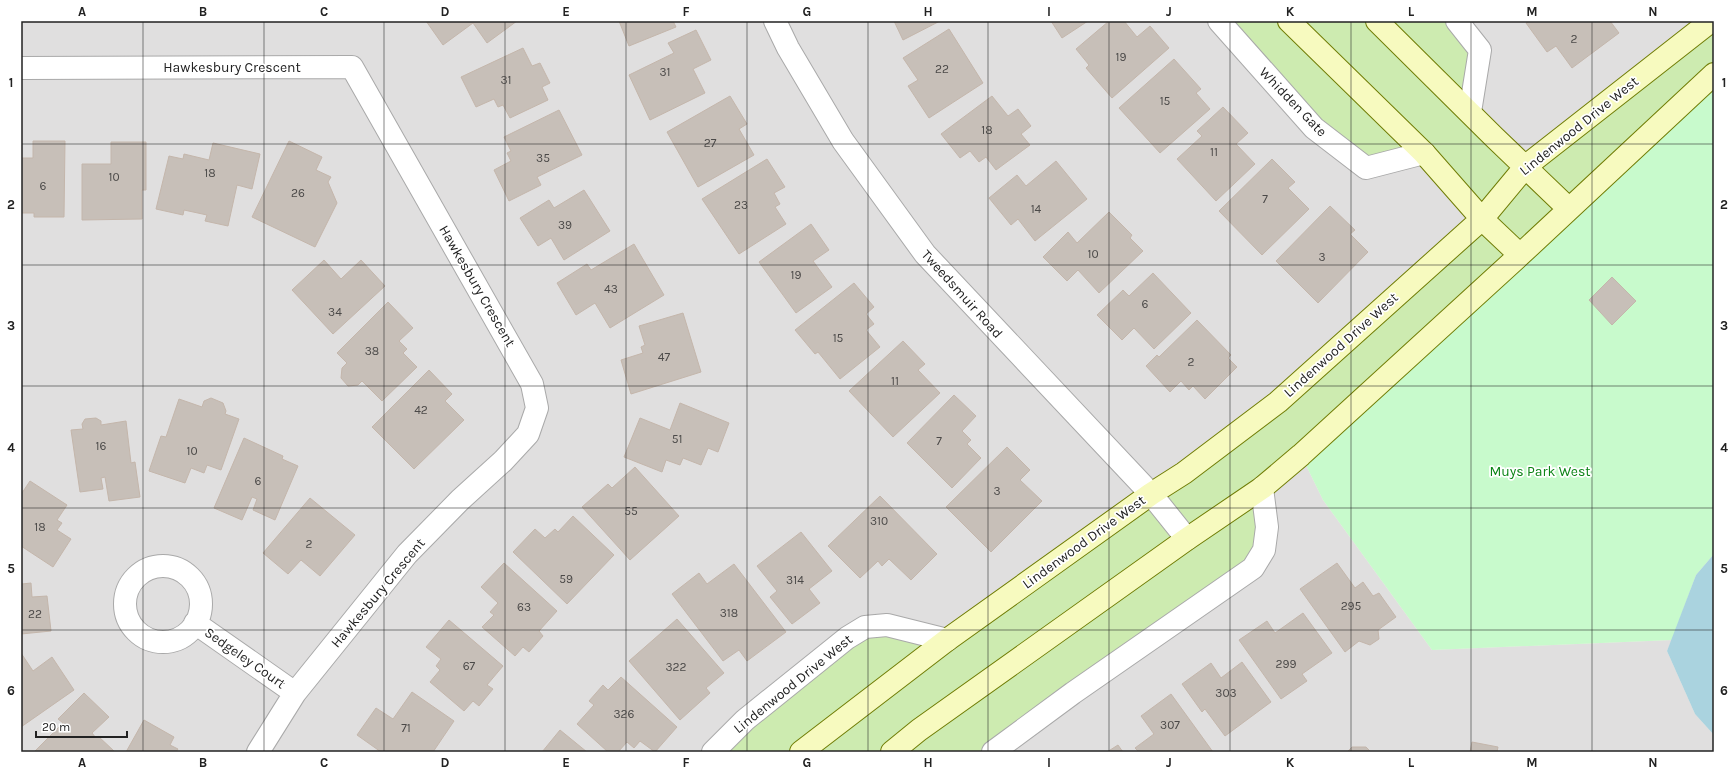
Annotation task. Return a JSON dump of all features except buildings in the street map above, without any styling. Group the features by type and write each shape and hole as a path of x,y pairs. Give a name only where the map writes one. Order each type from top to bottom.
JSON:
{"street":[{"name":"Tweedsmuir Road","path":"775,21 788,48 843,141 925,254 1151,494 1187,539"},
{"name":"Whidden Gate","path":"1219,21 1314,128 1366,168 1424,153"},
{"path":"1289,21 1424,153 1482,219 1520,255"},
{"path":"1377,21 1568,208"},
{"path":"1457,21 1480,50 1470,112"},
{"name":"Lindenwood Drive West","path":"801,752 947,640 1151,494 1184,473 1278,402 1482,219 1526,166 1711,21"},
{"name":"Hawkesbury Crescent","path":"21,68 352,67 532,384 537,408 528,434 503,461 460,500 407,554 295,693 258,752"},
{"path":"892,752 919,730 1187,539 1262,488 1301,455 1520,255 1568,208 1714,74"},
{"path":"992,752 1073,693 1253,568 1264,550 1267,527 1262,488"},
{"name":"Sedgeley Court","path":"195,623 295,693"},
{"name":"Lindenwood Drive West","path":"713,752 745,720 846,638 865,627 887,625 947,640"}],"shaded area":[{"path":"21,21 1289,21 1482,219 1278,402 801,752 21,752"},
{"path":"1377,21 1711,21 1526,166"},
{"path":"1301,455 1323,500 1432,650 1672,640 1667,651 1695,714 1714,735 1714,752 892,752"}],"green space":[{"path":"1219,21 1457,21 1480,50 1470,112 1526,166 1714,21 1714,74 1262,487 1264,550 993,752 713,752 865,627 947,640 1151,494 1482,219 1424,153 1366,168"},
{"name":"Muys Park West","path":"1714,74 1714,554 1696,575 1672,640 1432,650 1323,500 1301,455"}],"water":[{"path":"1714,554 1714,735 1695,714 1667,651 1696,575"}]}
